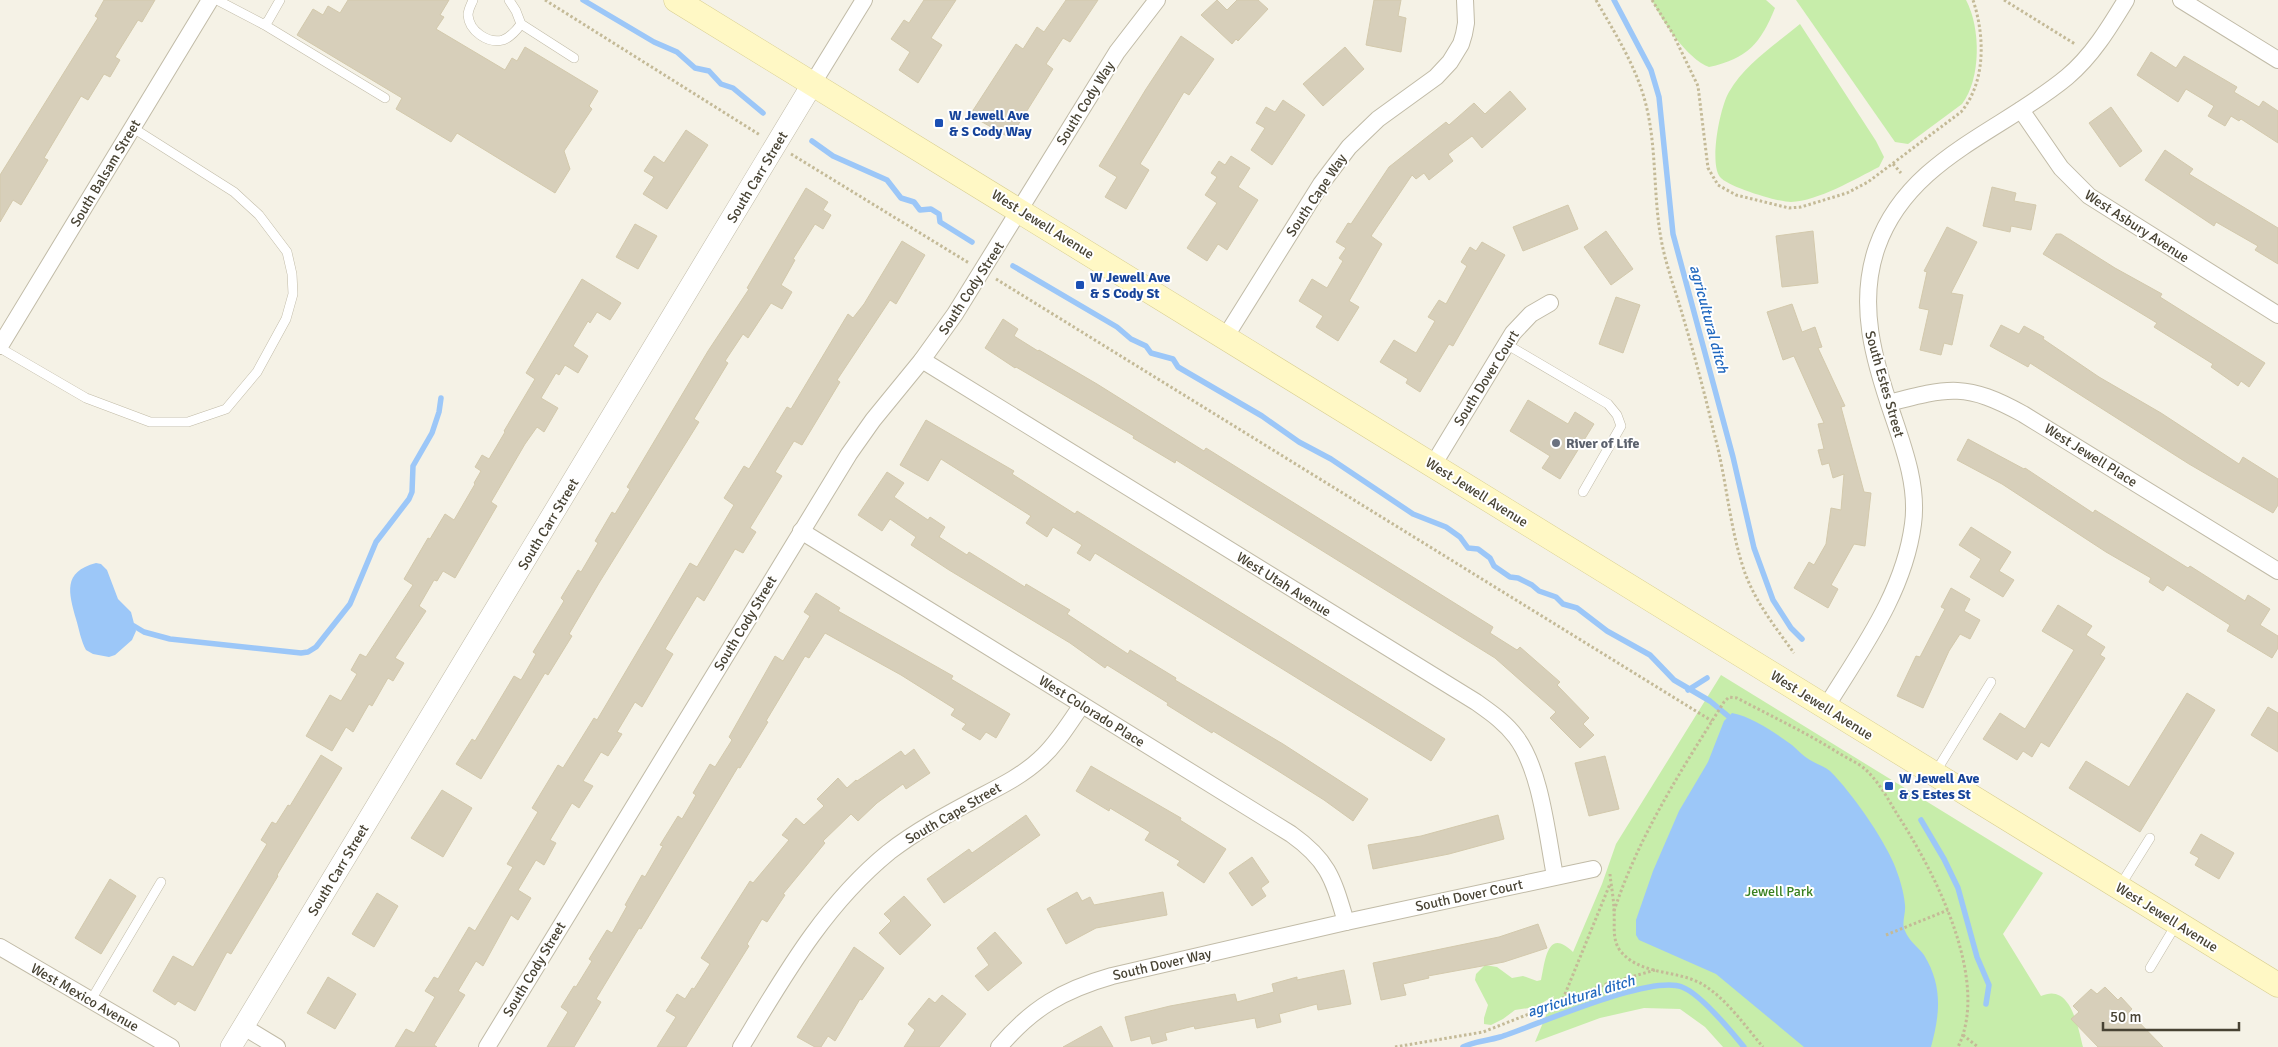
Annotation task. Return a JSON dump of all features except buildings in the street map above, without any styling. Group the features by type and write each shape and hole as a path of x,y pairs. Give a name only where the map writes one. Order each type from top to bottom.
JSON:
{"main road":[{"name":"West Jewell Avenue","path":"676,0 1226,336 2278,985"}],"street":[{"name":"South Balsam Street","path":"0,347 210,0"},
{"name":"South Carr Street","path":"231,1047 864,0"},
{"name":"South Cody Way","path":"1020,210 1117,52 1157,0"},
{"name":"South Cape Way","path":"1226,336 1321,184 1344,153 1378,120 1436,77 1450,62 1461,44 1464,34 1466,24 1465,0"},
{"name":"South Estes Street","path":"1826,707 1892,595 1910,544 1914,508 1911,474 1870,335 1867,308 1873,262 1886,225 1902,198 1922,177 1944,160 2050,90 2084,62 2101,40 2126,0"},
{"path":"2181,0 2278,60"},
{"name":"West Asbury Avenue","path":"2021,110 2061,168 2089,196 2278,315"},
{"name":"South Cody Street","path":"486,1047 800,531 868,426 922,360 982,272 1020,210"},
{"name":"South Dover Court","path":"1433,464 1506,344 1524,319 1550,303"},
{"name":"West Utah Avenue","path":"922,360 1467,696 1498,718 1516,736 1531,765 1555,876"},
{"name":"West Jewell Place","path":"1889,403 1925,394 1954,390 1981,394 1996,399 2278,571"},
{"name":"West Colorado Place","path":"800,531 1082,704 1305,844 1315,853 1330,873 1346,922"},
{"name":"South Cape Street","path":"741,1047 805,943 834,905 851,887 907,839 1029,768 1050,748 1082,704"},
{"name":"South Dover Court","path":"1346,922 1593,869"},
{"name":"South Dover Way","path":"999,1047 1037,1009 1077,986 1112,976 1346,922"},
{"name":"West Mexico Avenue","path":"0,947 171,1047"},
{"path":"244,1027 277,1047"}],"lane":[{"path":"217,0 263,24 385,98"},
{"path":"263,24 268,21 280,0"},
{"path":"473,0 468,13 469,24 475,32 489,39 502,40 514,34 521,24"},
{"path":"509,0 521,24 574,58"},
{"path":"0,347 86,398 150,422 188,422 226,409 257,372 286,319 292,294 292,274 287,252 259,215 234,192 132,128"},
{"path":"1506,344 1608,404 1617,415 1621,426 1583,492"},
{"path":"1934,774 1992,682"},
{"path":"2119,888 2150,838"},
{"path":"91,1000 161,882"},
{"path":"2150,968 2177,923"}],"path":[{"path":"545,0 982,272 1712,721"},
{"path":"1596,0 1628,56 1647,109 1652,142 1656,206 1662,245 1715,435 1734,537 1746,574 1755,594 1794,654"},
{"path":"1652,0 1694,74 1701,99 1703,142 1708,168 1718,184 1726,190 1766,204 1789,208 1801,207 1846,193 1868,182 1961,112 1972,96 1979,76 1978,21 1973,0"},
{"path":"2005,0 2076,45"},
{"path":"1893,164 1901,173"},
{"path":"1614,911 1626,876 1671,786 1724,702 1729,697 1737,698 1866,769 1918,847 1948,910 1966,970 1968,1013 1963,1036 1958,1047"},
{"path":"1593,869 1609,869 1614,911 1614,932 1618,948 1630,961 1643,967 1686,977 1710,991 1726,1004 1763,1047"},
{"path":"1562,999 1611,882"},
{"path":"1886,934 1948,910"},
{"path":"1395,1047 1483,1032 1603,984 1656,970"},
{"path":"1963,1036 1978,1047"}],"green space":[{"path":"1652,0 1766,0 1775,8 1764,31 1751,48 1722,64 1709,67 1701,63 1684,48 1662,18"},
{"path":"1796,0 1966,0 1974,25 1977,53 1973,81 1968,94 1962,104 1908,144 1895,142"},
{"path":"1800,24 1876,141 1884,157 1879,167 1848,183 1813,198 1791,202 1776,200 1754,193 1725,181 1720,177 1715,160 1719,122 1729,92 1743,73 1761,55"},
{"name":"Jewell Park","path":"1721,675 2043,873 2003,934 2041,996 2051,993 2060,995 2066,1001 2075,1019 2083,1047 1723,1047 1705,1027 1680,1009 1644,1008 1600,1018 1535,1042 1554,996 1535,1007 1515,1010 1491,1025 1484,1024 1488,1005 1475,980 1476,974 1485,965 1497,967 1512,978 1523,976 1537,981 1541,980 1546,956 1553,945 1558,943 1564,945 1573,952 1602,884 1616,844"}],"water":[{"path":"96,563 101,564 107,570 118,599 131,612 136,631 132,640 115,655 109,657 93,654 86,650 81,639 71,601 70,592 73,578 85,567"},
{"path":"1732,713 1764,726 1807,758 1830,771 1857,803 1882,841 1894,864 1902,889 1905,905 1903,925 1905,931 1911,941 1924,955 1930,966 1937,989 1938,1012 1931,1047 1804,1047 1716,974 1639,940 1636,935 1636,920 1653,871 1679,811 1708,762 1724,721"}],"waterway":[{"path":"583,0 654,42 677,52 695,68 709,71 721,84 733,88 763,113"},
{"name":"agricultural ditch","path":"1614,0 1651,70 1659,97 1673,234 1733,457 1754,548 1773,600 1791,628 1802,639"},
{"path":"812,141 833,156 887,180 901,198 914,202 920,210 931,209 939,214 940,222 972,242"},
{"path":"1013,266 1117,327 1131,339 1146,346 1151,353 1173,359 1178,367 1262,416 1299,442 1331,459 1413,514 1446,527 1460,537 1468,548 1478,549 1490,558 1494,566 1510,577 1518,578 1539,591 1556,597 1563,604 1577,608 1607,631 1650,655 1674,680 1710,701 1728,716"},
{"path":"134,626 144,632 170,639 301,653 308,652 316,647 350,604 376,542 409,499 412,492 413,466 432,433 439,412 441,398"},
{"path":"1688,690 1707,678"},
{"name":"agricultural ditch","path":"1921,820 1944,859 1958,888 1977,957 1989,985 1986,1004"},
{"name":"agricultural ditch","path":"1463,1047 1472,1043 1500,1037 1620,994 1666,985 1682,987 1698,997 1744,1047"}],"place":[{"name":"W Jewell Ave & S Cody Way","path":"939,123"},
{"name":"W Jewell Ave & S Cody St","path":"1080,285"},
{"name":"River of Life","path":"1556,443"},
{"name":"W Jewell Ave & S Estes St","path":"1889,786"}]}
